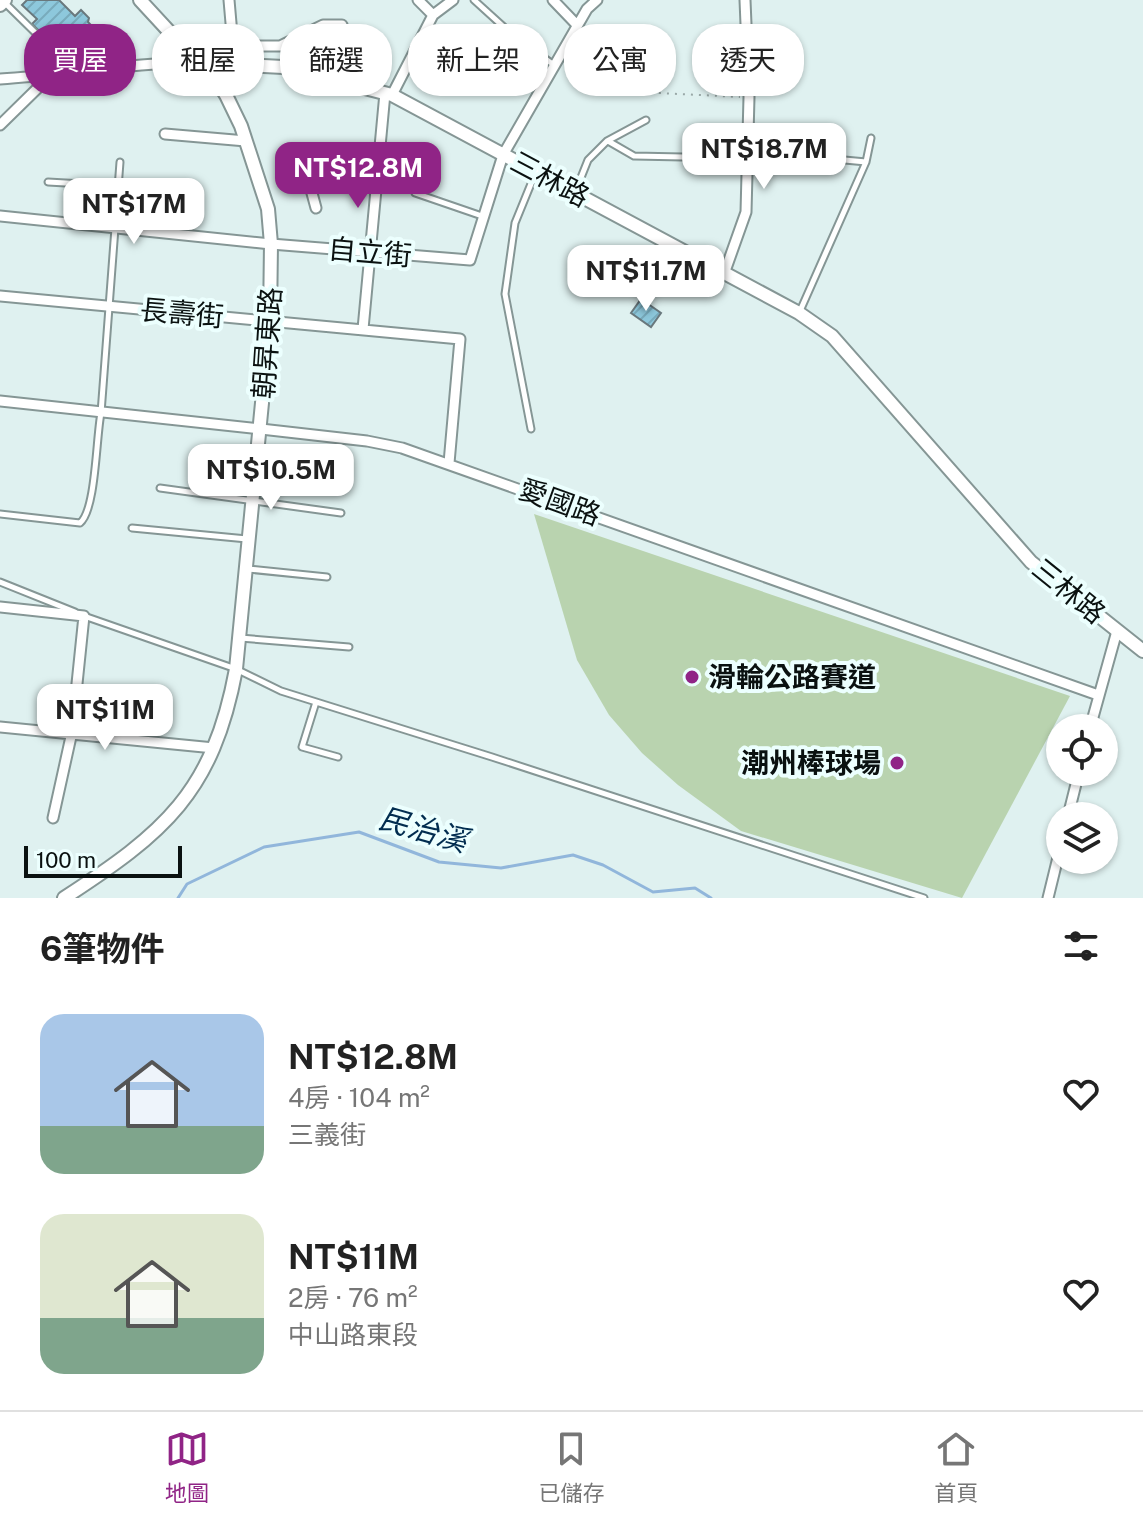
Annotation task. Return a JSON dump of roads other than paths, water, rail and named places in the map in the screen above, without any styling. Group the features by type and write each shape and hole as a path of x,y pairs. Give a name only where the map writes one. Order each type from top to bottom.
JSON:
{"main road":[{"name":"朝昇東路","path":"143,1 163,24"},
{"name":"朝昇東路","path":"64,898 117,863 156,832 187,799 214,748 230,699 236,669 261,429 270,321 271,244 265,197 226,96"},
{"name":"三林路","path":"392,96 799,313 832,336 1031,562 1143,651"}],"street":[{"path":"229,0 231,24"},
{"path":"418,0 433,15"},
{"path":"392,87 433,15 453,0"},
{"path":"553,0 576,24"},
{"path":"578,24 597,0"},
{"path":"724,274 746,212 749,97 745,0"},
{"path":"264,46 280,46"},
{"path":"484,216 503,155 564,48"},
{"name":"三林路","path":"0,79 24,78"},
{"path":"0,125 30,96"},
{"path":"363,329 388,96"},
{"path":"165,134 246,141"},
{"path":"316,208 303,160 378,167"},
{"name":"自立街","path":"0,216 271,244 470,260 484,216"},
{"name":"長壽街","path":"0,296 460,339 449,463"},
{"name":"愛國路","path":"0,401 367,441 402,448 1098,695"},
{"path":"0,607 84,616 72,732 53,818"},
{"path":"1093,714 1117,631"},
{"path":"0,727 214,748"},
{"path":"1048,898 1054,874"}],"lane":[{"path":"474,0 516,38 554,66"},
{"path":"3,2 26,24"},
{"path":"575,191 588,160 607,141 646,120"},
{"path":"799,313 866,162 871,138"},
{"path":"607,141 634,156 683,157"},
{"path":"749,151 866,162"},
{"path":"0,514 80,523 87,518 101,413 120,162"},
{"path":"531,429 505,294 515,223 536,173"},
{"path":"48,182 118,186"},
{"path":"415,193 484,216"},
{"path":"160,488 341,513"},
{"path":"132,528 250,540"},
{"path":"247,568 327,577"},
{"path":"0,582 84,616 236,669 281,691 924,898"},
{"path":"239,638 349,647"},
{"path":"316,702 302,747 338,757"}],"waterway":[{"name":"民治溪","path":"178,898 187,884 264,847 359,832 439,862 501,868 573,855 603,865 653,892 695,888 711,898"}],"place":[{"name":"滑輪公路賽道","path":"692,677"},
{"name":"潮州棒球場","path":"897,763"}]}
